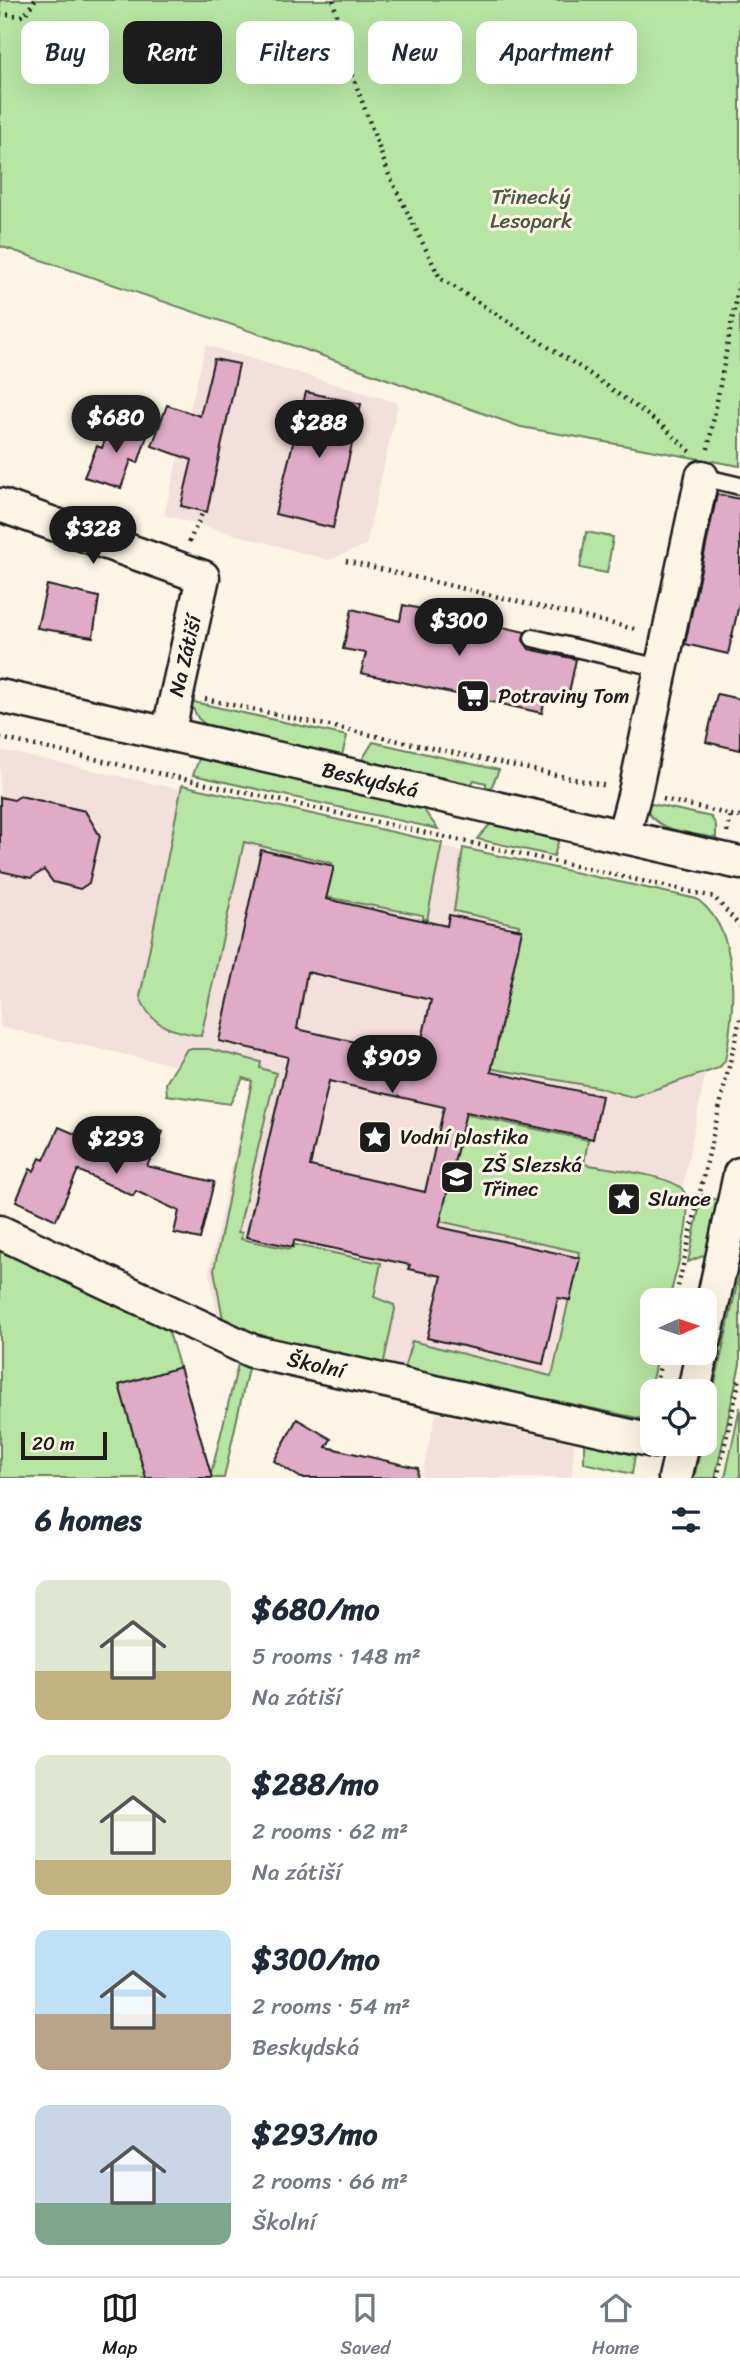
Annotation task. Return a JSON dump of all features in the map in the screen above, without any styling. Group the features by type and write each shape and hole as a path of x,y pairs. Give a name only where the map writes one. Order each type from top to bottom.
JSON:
{"street":[{"path":"623,837 635,793 704,471"},
{"name":"Na Zátiší","path":"0,505 203,577 168,734"},
{"name":"Beskydská","path":"0,696 740,863"},
{"path":"716,1288 738,1191"},
{"name":"Školní","path":"0,1232 252,1351 640,1437"},
{"path":"672,1456 675,1478"}],"lane":[{"path":"704,471 740,486"},
{"path":"533,638 660,668"}],"path":[{"path":"0,14 24,16 35,0"},
{"path":"333,0 352,74 389,175 440,278 586,371 660,424 704,471"},
{"path":"704,471 740,278"},
{"path":"346,561 667,637"},
{"path":"177,693 616,788"},
{"path":"0,738 714,897 740,926"},
{"path":"654,797 740,817"},
{"path":"678,1288 740,1019"},
{"path":"717,1478 740,1378"}],"shaded area":[{"path":"206,345 398,403 366,545 329,560 164,515"},
{"name":"ZŠ Slezská Třinec","path":"0,750 699,903 726,971 662,1288 640,1288 640,1365 648,1365 645,1379 640,1379 640,1403 636,1423 263,1343 219,1325 209,1271 250,1082 0,1027"},
{"path":"436,1413 574,1443 572,1478 421,1478"}],"green space":[{"name":"Třinecký Lesopark","path":"0,0 740,0 740,466 521,427 306,350 0,246"},
{"path":"586,532 613,537 607,573 580,568"},
{"path":"189,701 347,736 342,755 207,726 198,718"},
{"path":"373,742 499,770 491,788 486,787 486,783 474,780 472,784 365,761 363,758"},
{"path":"200,756 410,804 423,809 438,829 193,775"},
{"path":"182,785 442,843 427,920 423,919 423,915 325,897 332,863 244,842 201,1036 164,1026 150,1015 140,997"},
{"path":"643,802 711,817 716,825 716,838 663,825 648,812"},
{"path":"492,822 560,835 554,856 477,839"},
{"path":"463,848 697,899 711,913 728,949 732,993 725,1061 719,1068 632,1097 597,1087 488,1068 519,925 454,911"},
{"path":"187,1049 209,1049 261,1062 260,1068 276,1073 238,1232 242,1233 241,1239 290,1249 291,1244 381,1263 374,1297 394,1305 395,1309 383,1366 280,1344 223,1319 214,1270 252,1081 243,1078 230,1104 167,1095 166,1083"},
{"path":"464,1114 588,1140 584,1164 652,1176 666,1180 683,1190 687,1199 686,1227 672,1288 640,1288 640,1365 655,1365 652,1379 640,1379 640,1418 404,1369 412,1341 551,1376 553,1372 579,1252 439,1221"},
{"path":"702,1195 717,1200 720,1212 710,1253 688,1262"},
{"path":"0,1244 148,1314 169,1332 211,1474 239,1360 250,1359 224,1478 0,1478"},
{"path":"740,1271 740,1364 715,1478 694,1478 699,1456 717,1456 716,1379"},
{"path":"740,1407 740,1478 725,1478"},
{"path":"584,1441 607,1441 606,1448 635,1455 632,1474 584,1463"}],"building":[{"path":"214,359 239,364 207,512 181,506 192,460 152,446 167,405 200,416"},
{"path":"306,392 361,404 333,528 275,514"},
{"path":"112,421 148,433 138,463 131,460 121,488 84,477 97,446 102,448"},
{"path":"717,494 740,499 740,600 728,654 685,644"},
{"path":"47,585 99,597 93,637 37,628"},
{"path":"403,605 525,632 523,640 529,649 576,659 568,698 546,693 542,713 361,673 366,653 343,649 352,609 400,621"},
{"path":"717,694 740,699 740,750 706,742"},
{"path":"20,796 85,811 100,836 89,883 80,889 53,882 44,870 31,878 0,871 0,797 14,800"},
{"path":"261,850 334,866 326,899 447,926 449,915 522,930 491,1072 602,1096 593,1139 466,1112 439,1227 580,1258 570,1300 558,1298 543,1364 427,1338 442,1276 408,1269 410,1265 294,1240 293,1247 246,1237 288,1057 219,1041","holes":["307,972 431,1000 418,1056 297,1029","329,1081 444,1107 425,1192 310,1166"]},
{"path":"140,1121 163,1132 147,1166 214,1182 200,1239 174,1233 179,1211 136,1191 133,1196 78,1170 56,1220 16,1201 30,1169 34,1171 40,1158 44,1160 59,1127 82,1137 85,1132 126,1150"},
{"path":"180,1367 212,1478 146,1478 119,1385"},
{"path":"297,1419 331,1439 326,1447 418,1468 417,1478 301,1478 274,1461"}],"place":[{"name":"Potraviny Tom","path":"473,696"},
{"name":"Vodní plastika","path":"375,1137"},
{"name":"ZŠ Slezská Třinec","path":"457,1177"},
{"name":"Slunce","path":"624,1199"}]}
